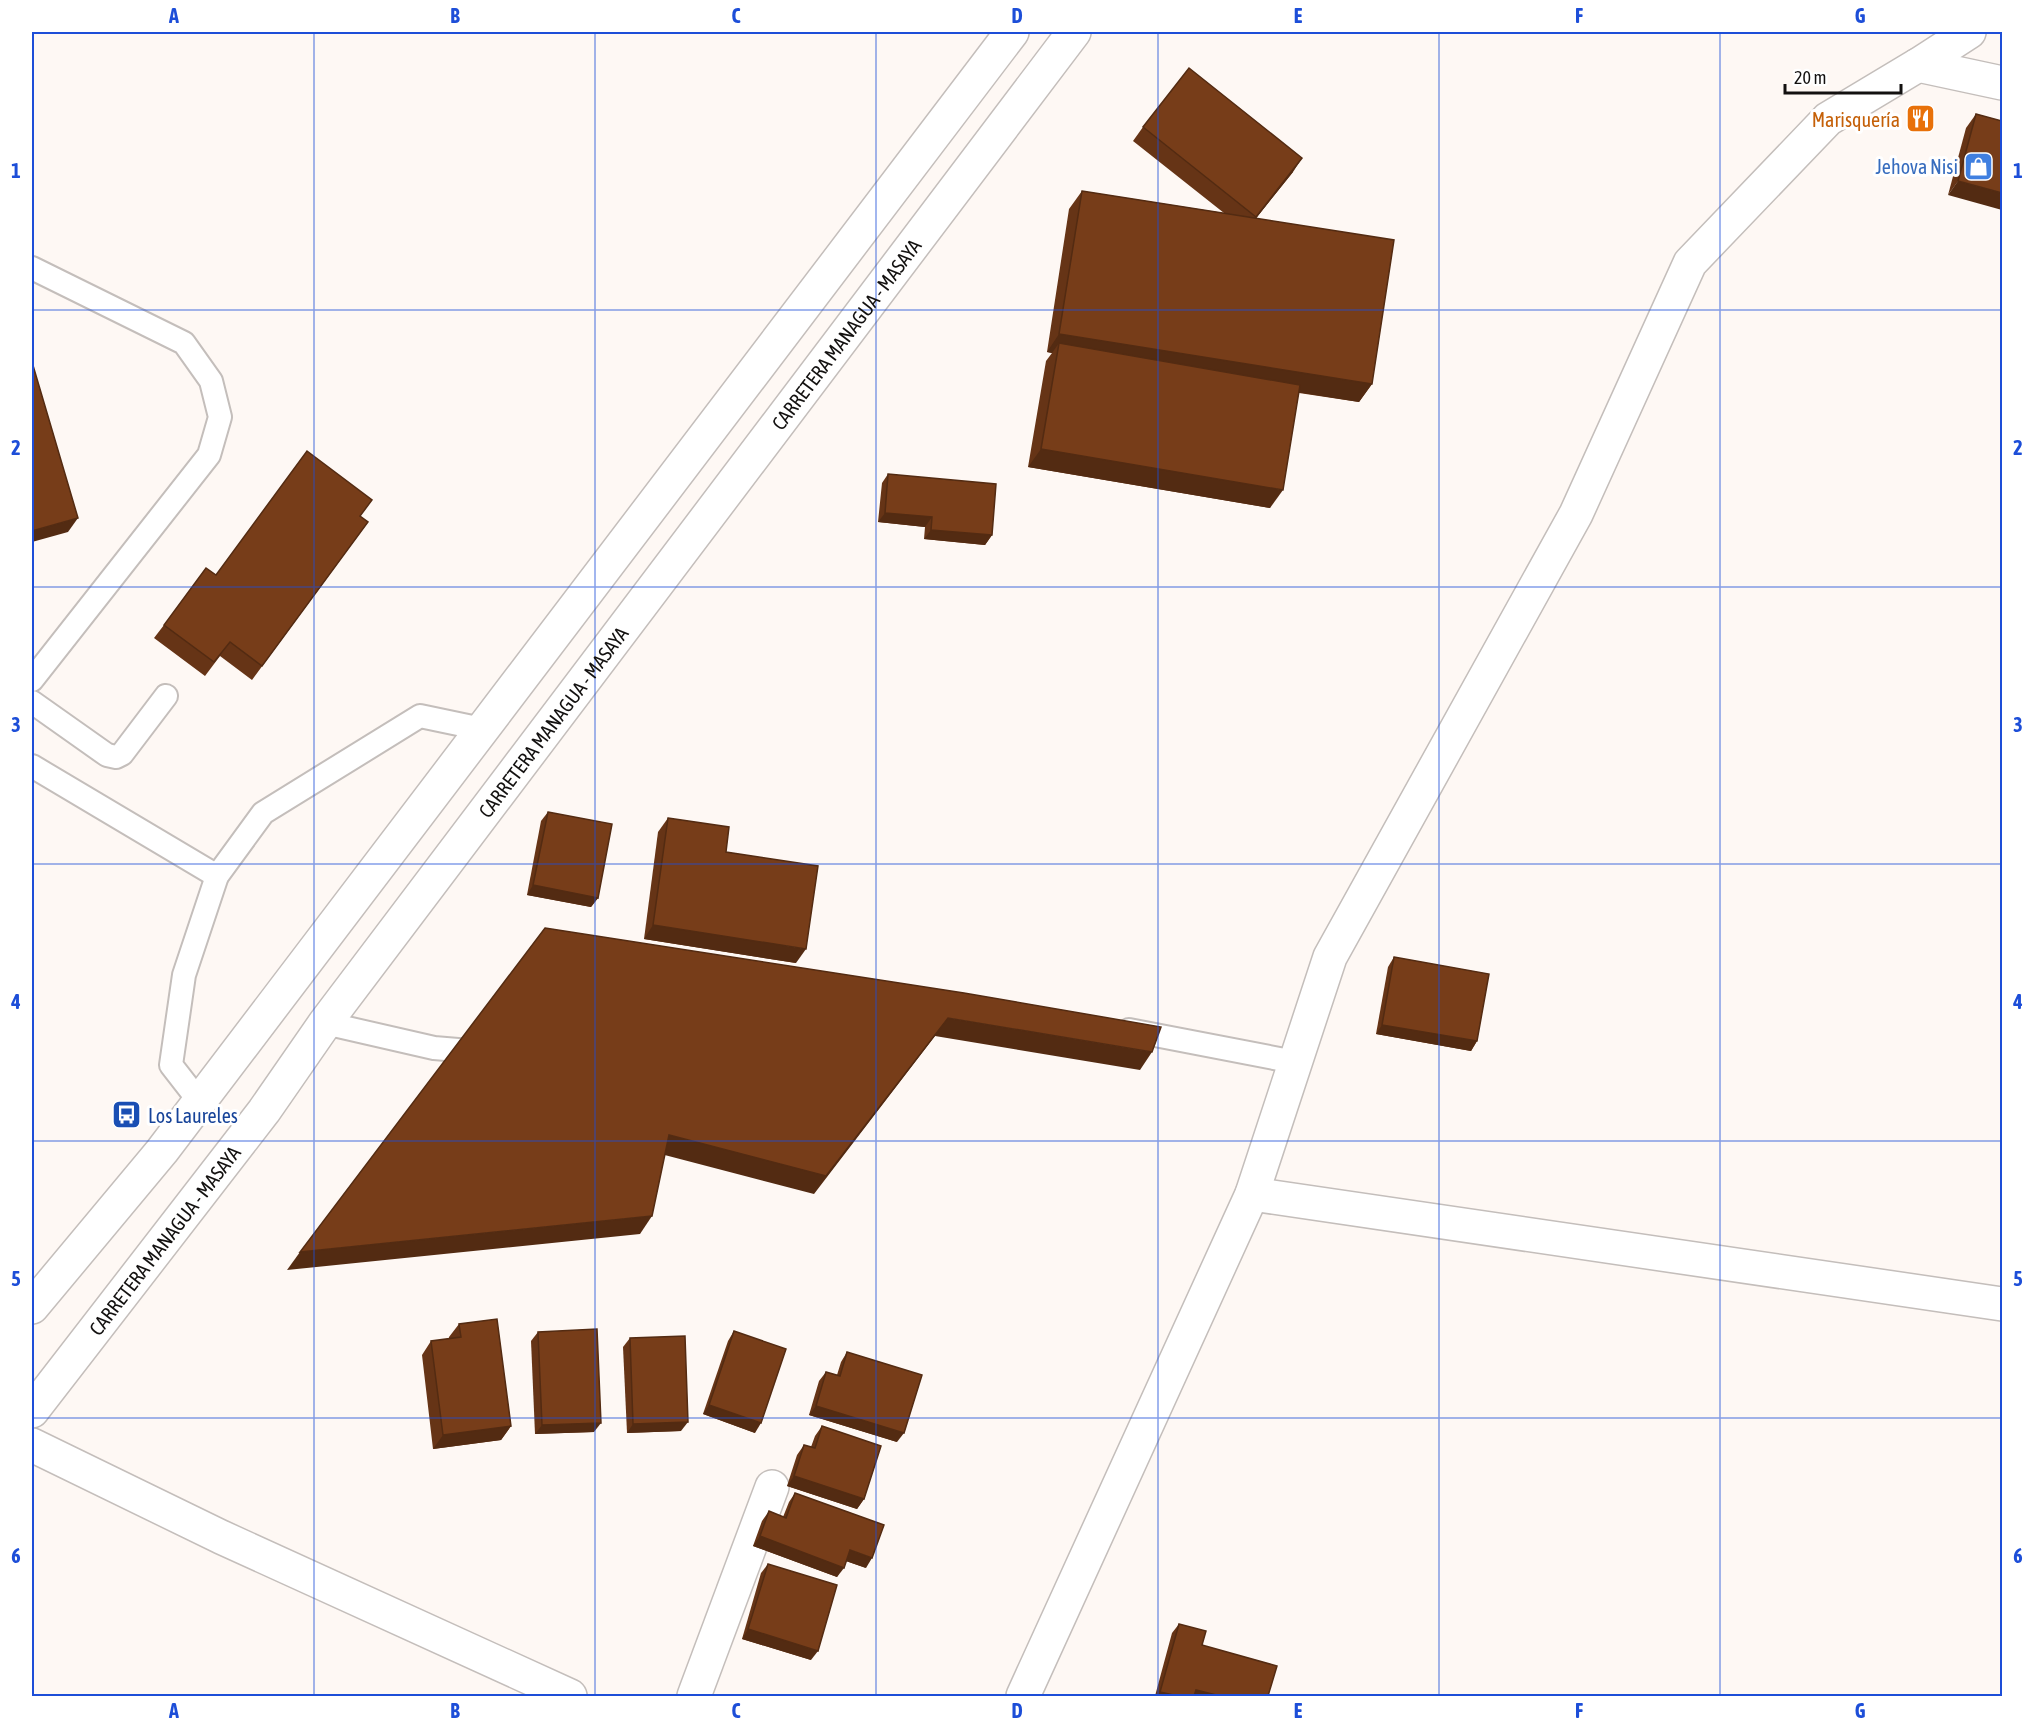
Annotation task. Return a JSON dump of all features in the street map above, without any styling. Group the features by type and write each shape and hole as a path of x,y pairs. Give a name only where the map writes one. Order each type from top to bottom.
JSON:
{"main road":[{"path":"32,1306 162,1151 1011,32"},
{"name":"CARRETERA MANAGUA - MASAYA","path":"32,1411 264,1111 325,1023 1074,32"},
{"path":"1023,1696 1252,1194 1330,957 1576,514 1690,263 1828,118 1969,32"},
{"path":"1918,65 2002,83"},
{"path":"1252,1194 2002,1304"},
{"path":"32,1445 232,1542 570,1696"},
{"path":"694,1696 772,1487"}],"lane":[{"path":"32,268 184,344 211,381 220,417 209,454 32,680"},
{"path":"32,702 107,755 116,757 122,754 166,696"},
{"path":"199,1101 171,1065 184,975 217,876 262,813 420,716 482,729"},
{"path":"32,766 217,876"},
{"path":"325,1023 434,1048 504,1054"},
{"path":"1108,1026 1295,1062"}],"building":[{"path":"1189,68 1302,158 1256,217 1143,127"},
{"name":"Jehova Nisi","path":"1976,114 2002,121 2002,193 1958,181"},
{"path":"1082,191 1394,240 1372,384 1059,334"},
{"path":"1059,343 1300,385 1283,490 1041,449"},
{"path":"32,362 78,518 32,531"},
{"path":"307,451 372,500 360,516 368,522 262,666 230,642 214,662 164,625 206,568 216,575"},
{"path":"888,474 996,484 992,535 931,530 932,517 885,513"},
{"path":"548,812 612,824 598,898 533,885"},
{"path":"668,818 729,827 726,852 818,866 806,949 653,925"},
{"path":"545,928 964,993 1161,1027 1152,1052 948,1018 826,1176 669,1135 652,1216 300,1252"},
{"path":"1394,957 1489,974 1477,1041 1382,1025"},
{"path":"497,1319 511,1426 443,1435 431,1341 461,1337 459,1324"},
{"path":"597,1329 601,1423 542,1425 538,1332"},
{"path":"734,1331 786,1349 761,1423 709,1405"},
{"path":"685,1336 688,1422 633,1424 630,1338"},
{"path":"847,1352 922,1375 904,1433 816,1406 826,1372 840,1376"},
{"path":"822,1426 881,1446 864,1499 794,1476 804,1445 815,1448"},
{"path":"795,1493 884,1525 872,1558 850,1550 844,1568 760,1536 769,1511 786,1518"},
{"path":"768,1564 837,1585 818,1651 748,1629"},
{"path":"1179,1624 1206,1631 1202,1645 1277,1666 1268,1696 1220,1696 1196,1690 1194,1696 1178,1696 1160,1692"}],"place":[{"name":"Marisquería","path":"1921,119"},
{"name":"Jehova Nisi","path":"1979,166"},
{"name":"Los Laureles","path":"127,1115"}]}
